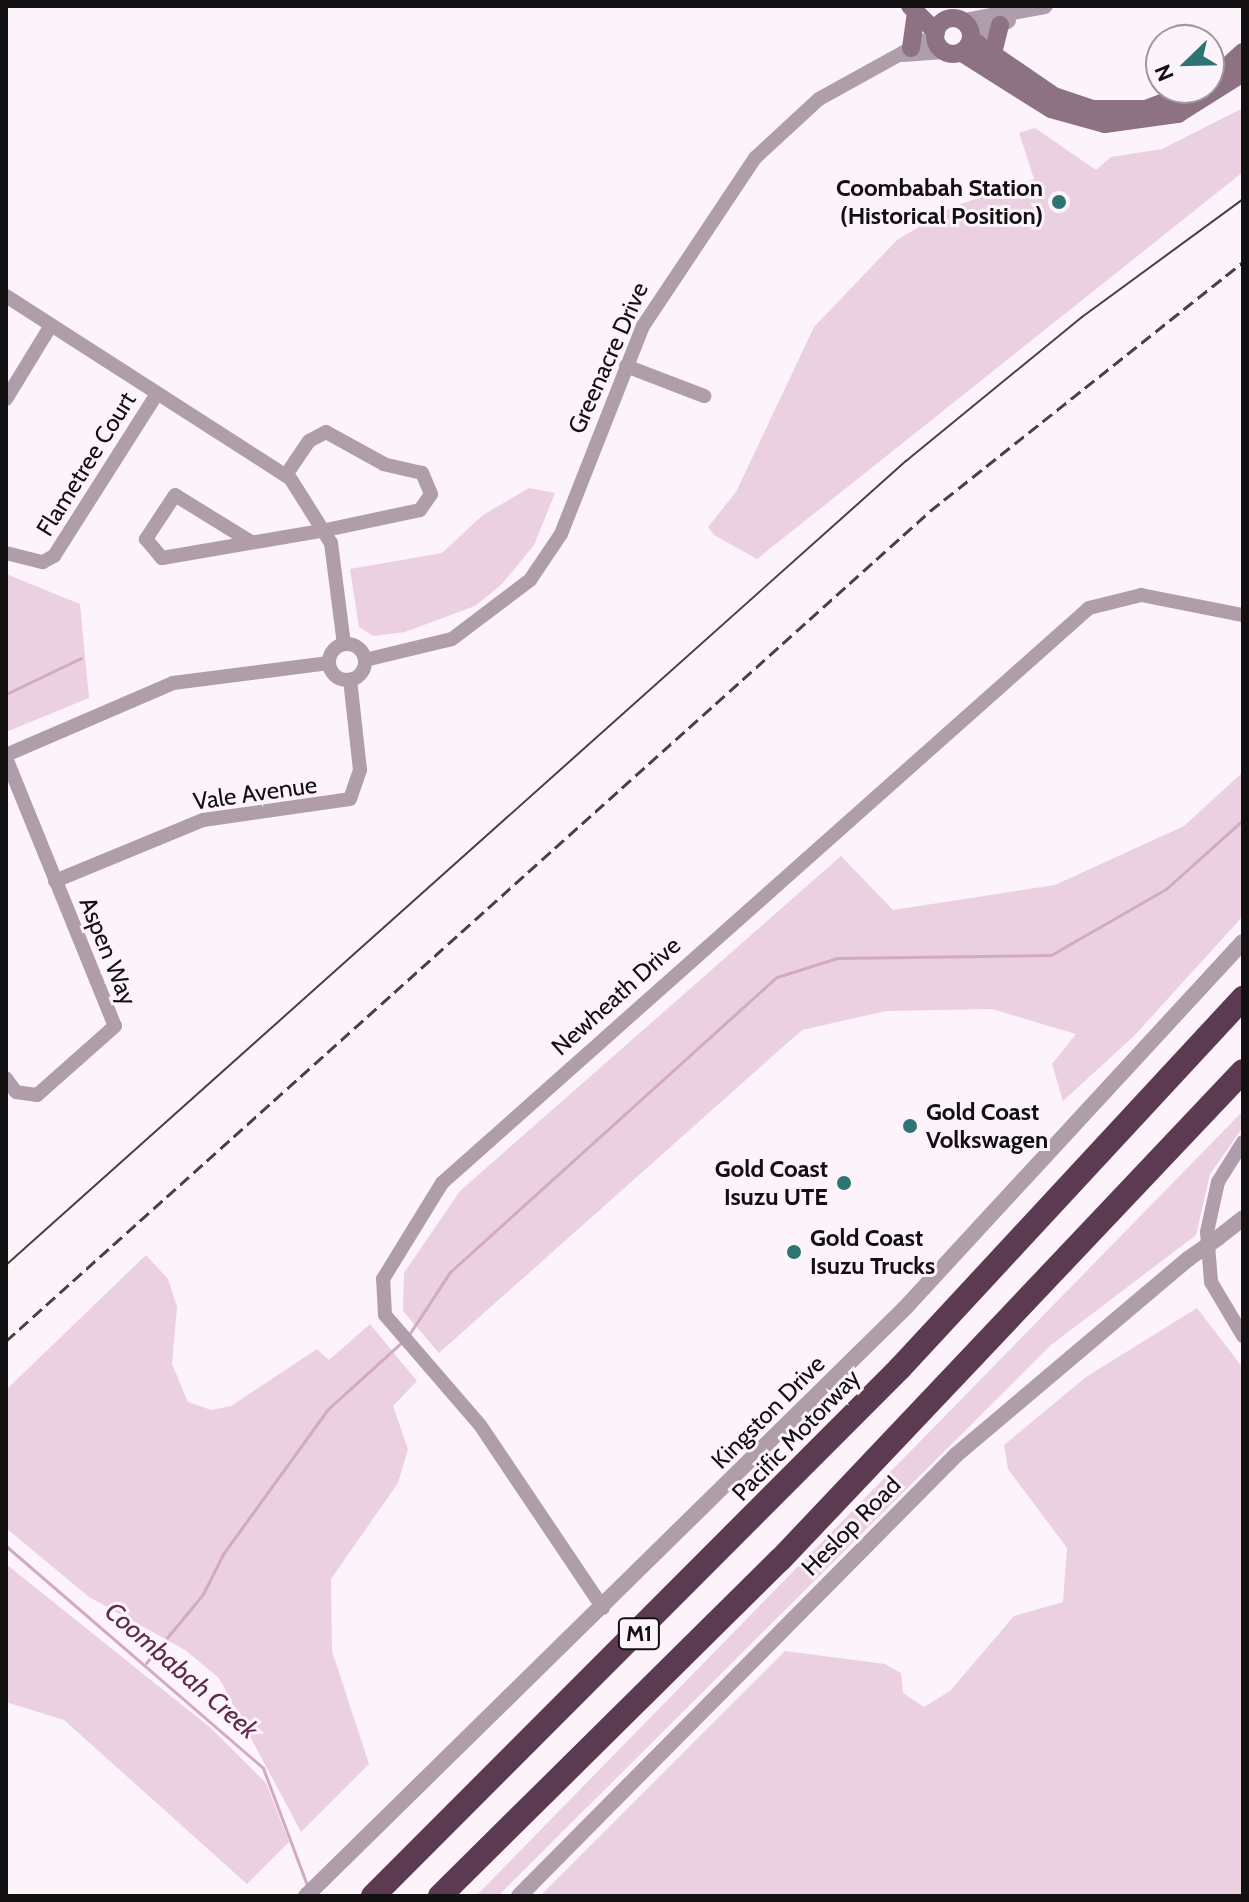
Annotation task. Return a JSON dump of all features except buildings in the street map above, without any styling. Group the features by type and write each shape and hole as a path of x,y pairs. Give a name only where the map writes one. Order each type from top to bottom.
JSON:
{"highway":[{"name":"Pacific Motorway","path":"373,1896 900,1368 1243,998"},
{"name":"M1","path":"440,1896 780,1560 1243,1071"}],"main road":[{"path":"905,51 918,8 1051,109 1105,124 1178,114 1243,73"},
{"path":"992,57 1008,20"},
{"path":"954,36 1054,96 1093,109 1146,109 1159,104"},
{"path":"1225,68 1243,52"}],"street":[{"path":"954,36 1045,6"},
{"name":"Greenacre Drive","path":"365,660 464,633 530,580 561,534 626,366 679,264 755,158 819,99 905,51 954,36"},
{"name":"Flametree Court","path":"6,296 50,327 286,475 326,530 344,644"},
{"path":"6,399 50,327"},
{"path":"626,366 704,396"},
{"name":"Flametree Court","path":"6,553 43,562 54,556 157,394"},
{"path":"251,542 175,495 146,539 162,558 326,530 420,510 431,494 428,479 326,432 309,441 286,475"},
{"name":"Newheath Drive","path":"603,1608 480,1425 393,1327 381,1303 383,1279 451,1171 1089,608 1141,595 1243,615"},
{"path":"6,757 173,683 329,663 344,644 356,646 365,660 350,680 329,663"},
{"name":"Vale Avenue","path":"55,881 203,820 350,799 360,770 350,680"},
{"name":"Aspen Way","path":"6,757 115,1026 37,1095 16,1092 6,1078"},
{"name":"Kingston Drive","path":"306,1896 603,1608 985,1226 1243,942"},
{"path":"1243,1142 1218,1182 1207,1232 1211,1282 1243,1336"},
{"name":"Heslop Road","path":"519,1896 956,1455 1188,1259 1243,1218"}],"shaded area":[{"path":"1243,108 1243,172 757,559 714,535 708,527 736,492 814,327 897,240 952,207 1034,179 1019,133 1035,128 1096,170 1111,157 1162,149"},
{"path":"529,488 555,493 534,545 502,584 475,606 405,632 373,636 359,627 350,569 442,553 483,515"},
{"path":"6,574 80,604 89,698 6,732"},
{"path":"1243,772 1243,916 1134,1036 1063,1101 1052,1064 1076,1034 992,1009 886,1011 802,1030 439,1353 403,1311 404,1273 460,1191 841,856 893,910 1055,885 1184,826"},
{"path":"1243,1111 1243,1127 1210,1174 1196,1235 1051,1345 498,1896 476,1896"},
{"path":"146,1255 168,1279 177,1307 172,1364 188,1402 211,1410 231,1406 317,1349 329,1360 370,1324 417,1381 393,1406 408,1449 398,1483 331,1579 332,1651 369,1764 301,1832 219,1678 185,1650 89,1597 6,1528 6,1390"},
{"path":"1197,1308 1243,1368 1243,1896 540,1896 785,1651 885,1664 901,1673 903,1693 924,1707 950,1691 1014,1616 1063,1602 1067,1548 1008,1469 1004,1445 1086,1377"},
{"path":"6,1564 212,1729 266,1783 289,1842 247,1884 64,1720 6,1702"}],"waterway":[{"path":"6,694 81,658"},
{"path":"408,1336 450,1272 777,977 837,958 1051,955 1166,889 1243,820"},
{"path":"146,1663 203,1594 223,1554 328,1409 402,1342"},
{"name":"Coombabah Creek","path":"6,1546 263,1768 307,1885"}],"tram line":[{"path":"6,1265 906,461 1082,317 1243,199"}],"railway":[{"path":"6,1341 930,511 1243,262"}],"place":[{"name":"Coombabah Station (Historical Position)","path":"1059,202"},
{"name":"Gold Coast Volkswagen","path":"910,1126"},
{"name":"Gold Coast Isuzu UTE","path":"844,1183"},
{"name":"Gold Coast Isuzu Trucks","path":"794,1252"}]}
